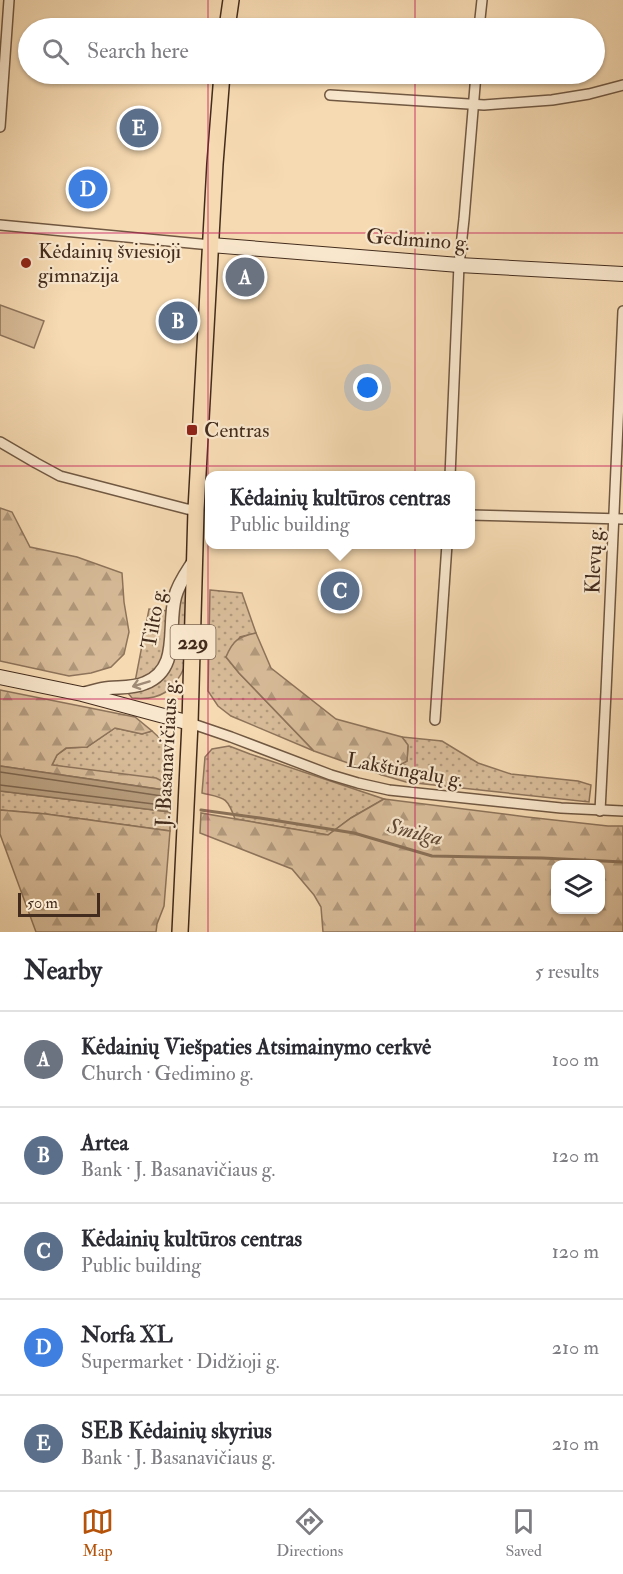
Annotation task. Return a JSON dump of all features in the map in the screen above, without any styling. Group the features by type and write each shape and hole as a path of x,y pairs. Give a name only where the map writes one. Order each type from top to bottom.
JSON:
{"main road":[{"path":"228,18 231,0"},
{"name":"J. Basanavičiaus g.","path":"180,932 190,723 196,510 220,84"},
{"name":"Gedimino g.","path":"211,245 459,264 623,273"},
{"name":"Tilto g.","path":"0,677 82,694 190,723"}],"street":[{"path":"0,127 9,0"},
{"path":"480,18 482,0"},
{"path":"450,471 459,264 475,84"},
{"path":"330,95 484,105 552,100 590,94 623,85"},
{"path":"0,225 211,245"},
{"name":"Klevų g.","path":"600,811 618,519 623,311"},
{"path":"0,442 60,476 196,510"},
{"path":"475,514 618,519"},
{"path":"435,720 447,549"},
{"name":"Tilto g.","path":"82,694 142,685 160,674 170,655 175,594 195,561"},
{"name":"Lakštingalų g.","path":"190,723 231,736 308,767 389,790 561,808 623,811"}],"green space":[{"path":"0,305 44,321 34,348 0,335"},
{"path":"0,508 12,512 30,547 77,557 122,573 129,632 124,654 111,667 69,676 0,661"},
{"path":"187,579 185,666 181,675 171,688 158,696 132,698 128,693 135,682 149,609 169,611"},
{"path":"210,590 242,593 256,633 240,637 226,657 314,751 231,716 218,706 208,691"},
{"path":"256,633 271,668 336,719 402,737 408,745 407,761 382,775 314,751 226,657 237,640"},
{"path":"0,690 135,717 152,731 142,734 115,728 87,747 66,748 57,755 52,765 156,778 163,782 165,790 0,766"},
{"path":"115,728 142,734 152,731 159,738 170,758 171,791 165,790 164,783 52,765 57,755 67,748 87,747"},
{"path":"402,737 442,741 478,763 511,774 578,781 591,785 589,802 406,782 382,775 407,761 408,746"},
{"path":"229,746 384,799 351,818 328,835 235,819 230,806 224,799 202,793 205,757 212,749"},
{"path":"0,791 170,812 170,831 0,810"},
{"path":"384,799 527,817 623,826 623,932 323,932 321,907 292,869 200,833 201,813 328,835 351,818"},
{"path":"0,810 170,831 164,906 156,932 36,932 0,834"}],"water":[{"path":"0,766 171,791 170,812 0,791"}],"waterway":[{"name":"Smilga","path":"201,810 354,833 432,856 623,862"}],"place":[{"name":"SEB Kėdainių skyrius","path":"139,128"},
{"name":"Norfa XL","path":"88,189"},
{"name":"Kėdainių šviesioji gimnazija","path":"26,263"},
{"name":"Kėdainių Viešpaties Atsimainymo cerkvė","path":"245,277"},
{"name":"Artea","path":"178,321"},
{"name":"Centras","path":"192,430"},
{"name":"Kėdainių kultūros centras","path":"340,591"}]}
